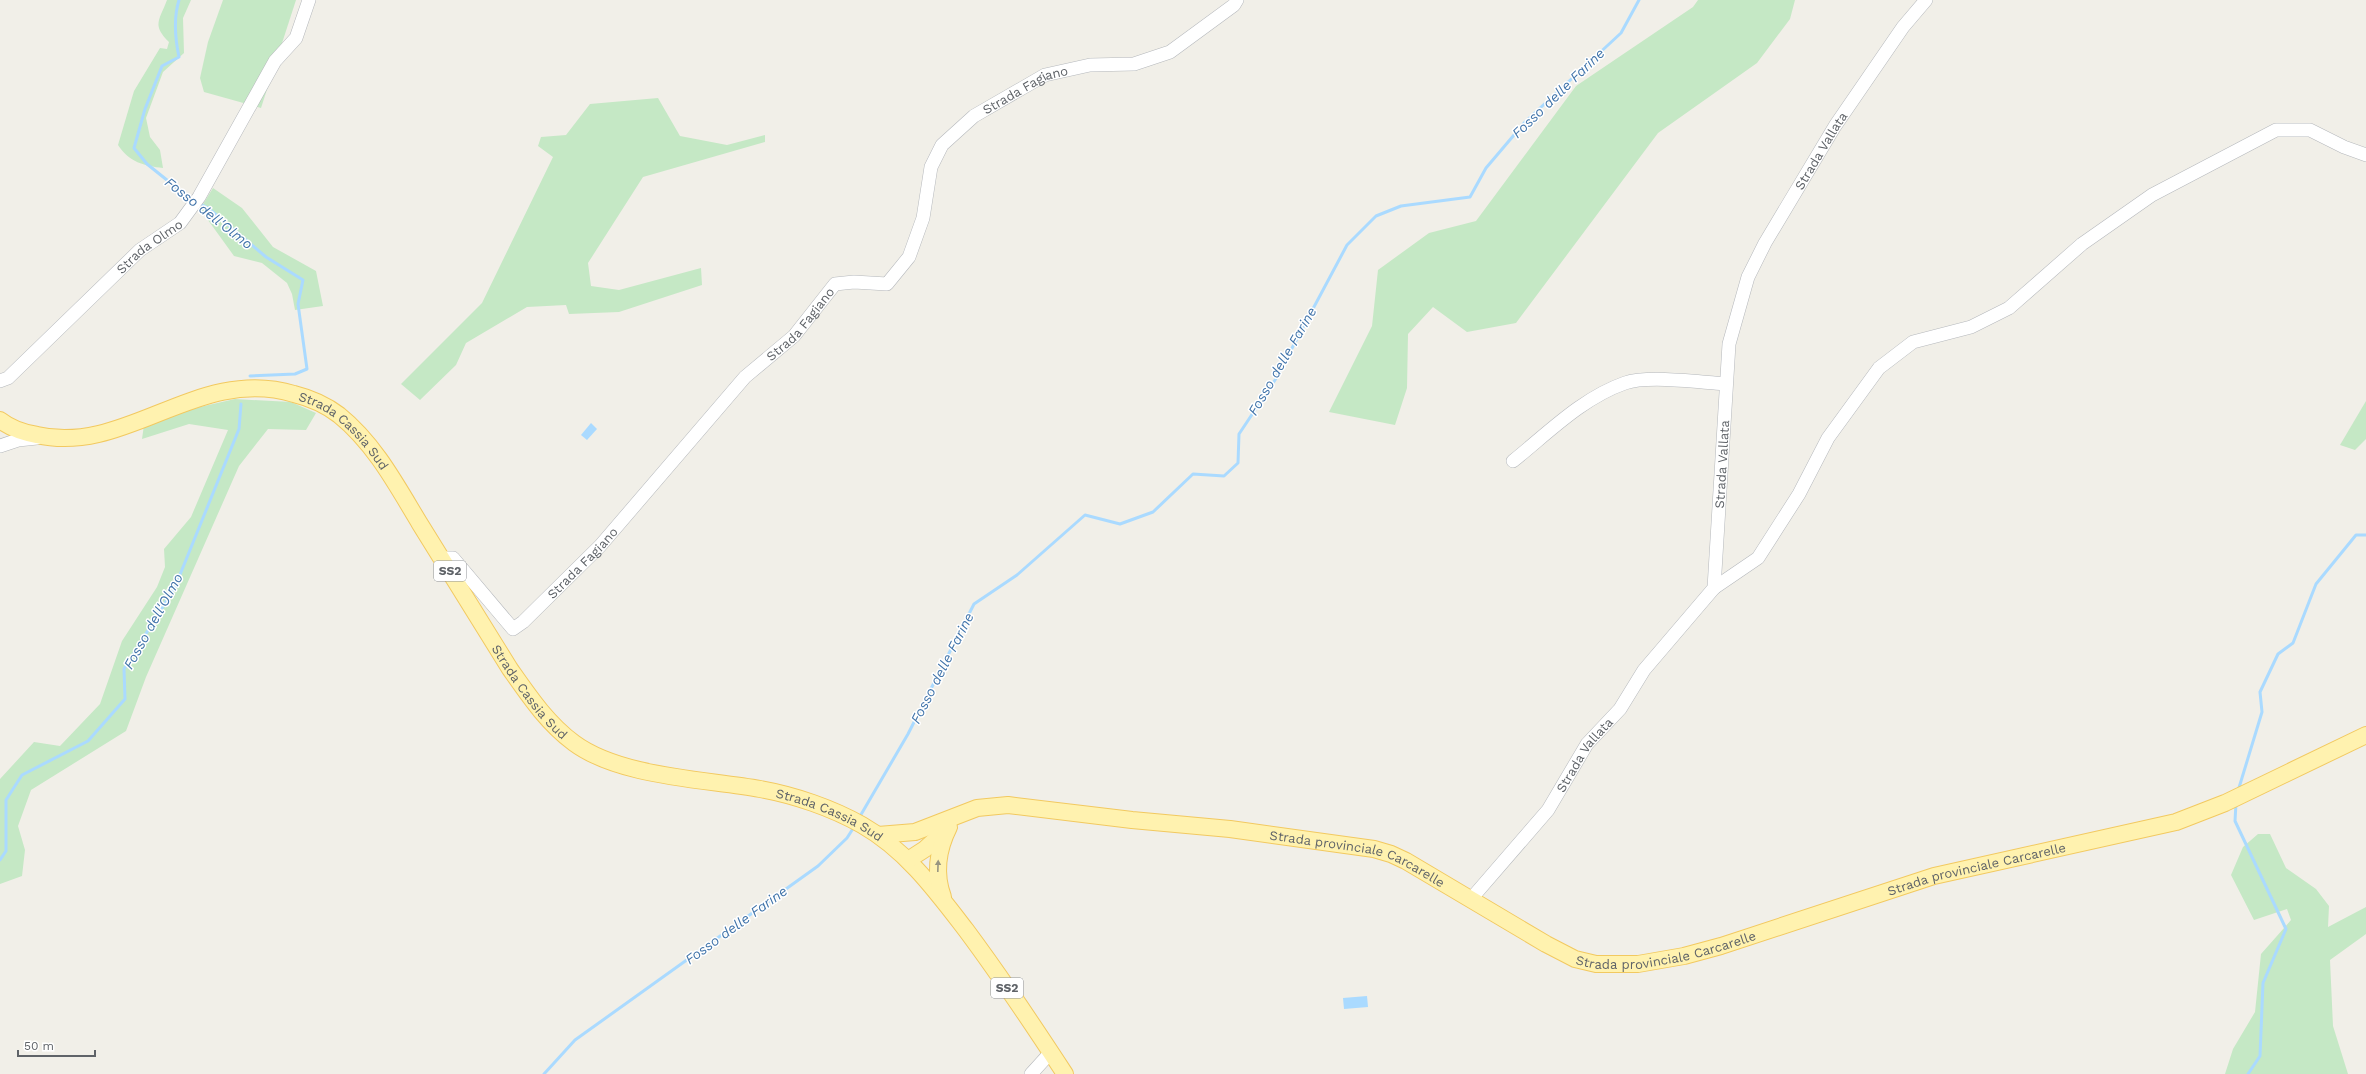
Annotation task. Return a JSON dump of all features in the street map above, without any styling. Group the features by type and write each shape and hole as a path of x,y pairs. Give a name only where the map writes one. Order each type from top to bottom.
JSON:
{"main road":[{"name":"Strada Cassia Sud","path":"1,425 28,433 63,440 109,431 213,392 260,388 282,390 302,396 339,415 379,458 532,701 554,725 574,743 592,754 639,770 762,789 800,799 846,816 878,835 908,860 946,904 994,968 1065,1074"},
{"name":"Strada provinciale Carcarelle","path":"933,825 962,812 984,806 1008,805 1132,820 1230,829 1374,849 1406,861 1546,944 1575,958 1596,964 1638,964 1684,956 1721,946 1934,876 2154,827 2193,816 2225,803 2366,735"},
{"path":"908,860 925,849 949,827 962,812"},
{"path":"878,835 903,834 933,825"},
{"path":"908,860 920,838 933,825"},
{"path":"946,904 939,883 938,861 942,843 949,827"}],"street":[{"name":"Strada Olmo","path":"0,381 8,378 140,250 180,223 199,196 275,61 296,38 309,0"},
{"name":"Strada Fagiano","path":"441,558 453,558 513,629 523,622 600,546 745,377 794,336 835,284 854,282 887,284 910,257 923,218 931,167 942,145 974,116 1045,75 1090,65 1134,64 1170,52 1234,5 1237,0"},
{"name":"Strada Vallata","path":"1471,899 1548,810 1588,744 1620,709 1644,670 1714,588 1729,344 1748,277 1765,243 1835,126 1903,27 1926,0"},
{"path":"1714,588 1758,558 1799,494 1833,431 1879,368 1913,342 1971,327 2009,308 2082,244 2152,195 2276,130 2310,130 2344,148 2366,155"},
{"path":"1513,461 1589,400 1626,382 1668,379 1726,384"},
{"path":"0,446 18,440 49,438"},
{"path":"1030,1074 1051,1052"}],"green space":[{"path":"167,0 191,0 183,18 184,53 163,72 146,118 150,137 160,150 163,168 143,164 132,159 122,151 118,145 134,91 160,48 167,49 169,42 160,31 159,22"},
{"path":"223,0 296,0 261,108 204,92 200,78 208,42"},
{"path":"1698,0 1795,0 1790,19 1757,63 1658,133 1516,323 1467,332 1433,307 1408,334 1407,388 1395,425 1329,412 1372,326 1378,270 1429,233 1476,221 1576,86 1693,7"},
{"path":"658,98 680,136 727,145 765,135 765,142 643,177 588,263 591,286 619,290 701,268 702,285 619,312 569,314 566,305 527,307 466,343 456,365 420,400 401,384 482,303 553,157 538,146 541,137 566,135 590,104"},
{"path":"213,188 242,208 273,247 316,271 323,306 295,310 292,294 287,283 262,263 234,256 200,209"},
{"path":"235,399 291,402 316,413 306,430 268,429 239,466 146,677 126,731 31,790 18,826 25,850 22,876 0,884 0,779 34,742 60,746 100,704 122,641 157,587 165,567 164,549 191,517 228,430 189,424 142,439 144,425 191,409"},
{"path":"2366,401 2366,439 2355,450 2340,445"},
{"path":"2258,834 2270,834 2286,868 2316,889 2329,906 2328,927 2366,907 2366,934 2330,960 2333,1026 2348,1074 2225,1074 2233,1049 2255,1012 2261,954 2291,920 2287,909 2254,920 2231,875 2243,847"}],"water":[{"path":"591,423 597,429 587,440 581,435"},
{"path":"1367,996 1368,1007 1344,1009 1343,998"}],"waterway":[{"name":"Fosso dell'Olmo","path":"179,0 175,28 179,57 162,66 145,109 134,148 147,164 193,201"},
{"name":"Fosso delle Farine","path":"859,818 908,734 974,604 1017,575 1085,515 1120,524 1153,512 1193,474 1224,476 1238,463 1239,434 1275,380 1347,245 1376,216 1401,206 1470,197 1486,168 1525,122 1621,33 1639,0"},
{"name":"Fosso dell'Olmo","path":"198,203 208,208 266,257 303,280 298,304 307,369 295,374 250,376"},
{"name":"Fosso dell'Olmo","path":"0,860 6,851 6,800 22,775 88,741 125,699 124,669 175,587 239,429 241,404"},
{"path":"2238,791 2262,712 2260,692 2278,654 2293,643 2316,584 2356,535 2366,535"},
{"path":"2236,803 2235,821 2286,929 2263,983 2260,1056 2248,1074"},
{"name":"Fosso delle Farine","path":"544,1074 575,1040 818,866 847,838 854,827"}]}
